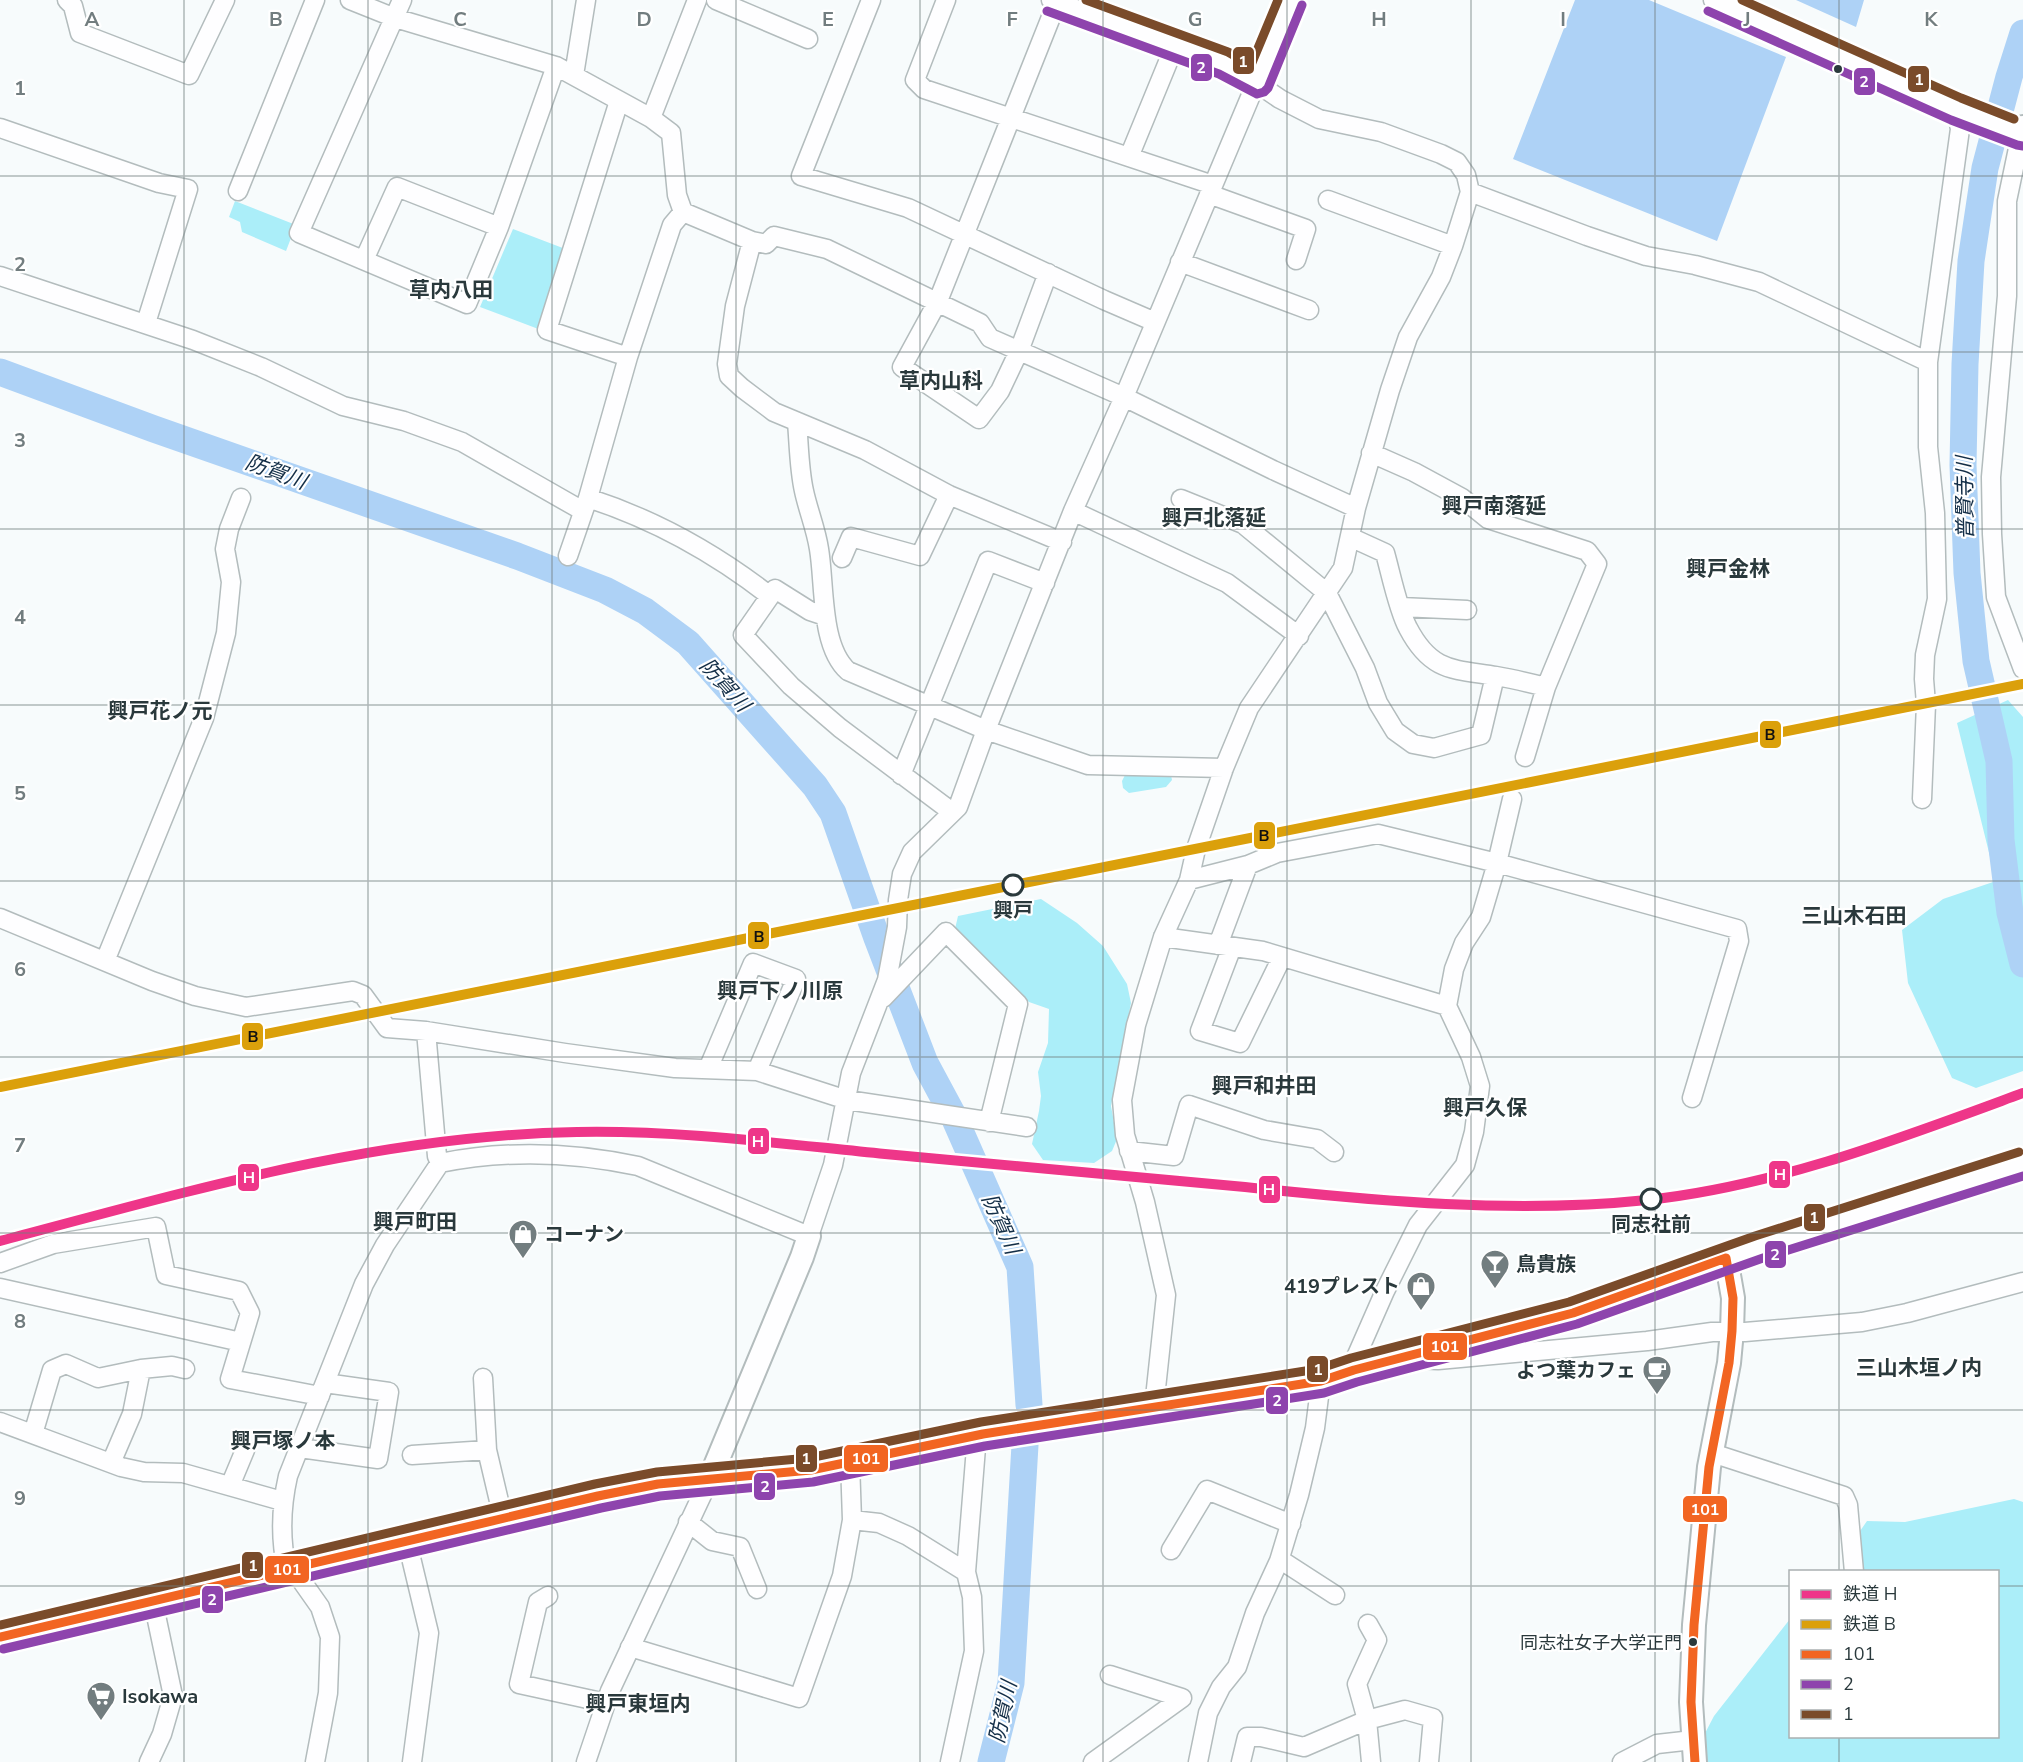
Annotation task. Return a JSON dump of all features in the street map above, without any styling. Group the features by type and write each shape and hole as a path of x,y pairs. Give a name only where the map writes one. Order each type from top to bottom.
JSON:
{"street":[{"path":"67,0 73,6 80,33 189,75 225,0"},
{"path":"238,191 315,0"},
{"path":"350,0 395,18 556,66 651,118 671,133 677,195 683,212 752,241 766,244 774,236 827,249 980,323 990,338 1124,397 1356,508"},
{"path":"402,0 299,233 467,304 499,227 556,66"},
{"path":"573,75 586,0"},
{"path":"651,118 697,0"},
{"path":"716,0 808,39"},
{"path":"871,0 801,176 909,208 1155,322"},
{"path":"946,0 915,80 924,89 1129,157 1306,229 1296,260"},
{"path":"586,1762 606,1703 710,1478 802,1257 833,1165 851,1073 887,980 894,951 902,874 912,852 958,807 1073,511 1124,397 1291,0"},
{"path":"1713,0 1964,112 2019,131 2007,201 2007,296 1991,477 1996,597 2023,669"},
{"path":"1048,273 1019,351 1000,391 979,419 902,368 938,301 963,234 1012,118 1054,1 1224,63 1257,82 1280,99 1319,119 1382,132 1441,154 1457,162 1466,176 1470,192 1441,277 1408,338 1371,453 1343,568 1249,708 1224,768 1196,849 1189,880 1163,937 1136,1025 1122,1101 1125,1135 1145,1202 1166,1295 1154,1407"},
{"path":"1129,157 1176,45"},
{"path":"619,101 546,330 628,357"},
{"path":"1922,799 1926,704 1925,655 1937,599 1935,513 1928,447 1928,362 1964,112"},
{"path":"0,128 159,183 188,189 146,323"},
{"path":"364,260 396,187 499,227"},
{"path":"1470,192 1646,256 1695,265 1759,282 1928,362"},
{"path":"1328,200 1453,246"},
{"path":"568,556 586,505 628,357 672,225 683,212"},
{"path":"752,241 735,306 727,364 729,376 774,412 865,450 949,495 1062,542"},
{"path":"1180,262 1310,309"},
{"path":"0,276 146,323 261,367 343,406 404,421 462,442 586,505 621,509 737,571 770,596"},
{"path":"797,422 803,489 818,541 823,570 826,625 841,666 986,730 1088,765 1224,768"},
{"path":"1371,453 1414,472 1462,498 1488,519 1587,551 1597,564 1546,687 1525,757"},
{"path":"842,558 850,537 920,556 949,495"},
{"path":"105,961 204,718 226,633 231,582 225,549 229,529 241,498"},
{"path":"1181,499 1243,524 1327,593 1365,669 1378,703 1395,731 1413,744 1434,748 1481,735 1495,676"},
{"path":"1073,511 1227,583 1299,636"},
{"path":"1350,537 1384,553 1407,627 1423,651 1440,665 1461,672 1495,676 1546,687"},
{"path":"902,775 988,561 1045,583"},
{"path":"825,616 810,610 775,589 743,635 791,686 840,728 952,812"},
{"path":"1401,607 1467,610"},
{"path":"1354,1370 1356,1357 1406,1246 1434,1203 1465,1165 1474,1131 1479,1086 1472,1057 1447,1006 1454,969 1464,943 1481,917 1512,799"},
{"path":"1189,880 1248,864 1277,853 1378,834 1497,863 1737,929 1739,942 1692,1098"},
{"path":"1248,864 1200,1031 1240,1044 1282,957"},
{"path":"0,918 195,996 246,1007 353,992 363,995 387,1028 426,1031 675,1068 758,1071 847,1101 1027,1127"},
{"path":"878,1003 946,932 1018,1004 989,1122"},
{"path":"1163,937 1263,951 1447,1006"},
{"path":"708,1069 753,963 796,979 758,1071"},
{"path":"426,1031 437,1156 440,1163"},
{"path":"1129,1151 1174,1156 1189,1105 1264,1130 1317,1139 1334,1152"},
{"path":"315,1762 328,1693 330,1637 320,1607 283,1554 282,1501 288,1476 364,1284 385,1245 440,1163 468,1158 529,1155 575,1156 611,1160 638,1166 809,1236"},
{"path":"0,1637 648,1486 710,1478 780,1474 850,1462 977,1435 1321,1381 1354,1370 1573,1313 1726,1258 2023,1163"},
{"path":"0,1263 53,1244 156,1227 165,1275 239,1291 250,1313 230,1378 322,1389 389,1392 378,1460 300,1448"},
{"path":"1695,1762 1691,1702 1694,1625 1712,1453 1729,1363 1732,1331 1733,1298 1726,1258"},
{"path":"1400,1359 1438,1360 1732,1331 1745,1332 1862,1322 1907,1313 2023,1282"},
{"path":"0,1288 241,1342"},
{"path":"33,1434 52,1370 66,1364 98,1378 172,1366 184,1369"},
{"path":"111,1463 132,1414 141,1370"},
{"path":"483,1378 487,1450 503,1518"},
{"path":"1198,1762 1208,1713 1221,1687 1237,1667 1255,1613 1279,1561 1291,1524 1315,1428 1321,1381"},
{"path":"0,1422 111,1463 144,1472 183,1473 282,1501"},
{"path":"950,1762 974,1652 972,1597 966,1572 977,1435"},
{"path":"230,1486 245,1450"},
{"path":"412,1455 487,1450"},
{"path":"1712,1453 1844,1496 1848,1505 1854,1570"},
{"path":"630,1647 799,1698 842,1576 852,1520 850,1462"},
{"path":"1171,1550 1207,1490 1291,1524"},
{"path":"852,1520 879,1523 908,1536 966,1572"},
{"path":"688,1522 712,1541 740,1547 757,1589"},
{"path":"406,1541 429,1633 412,1762"},
{"path":"1279,1561 1335,1596"},
{"path":"548,1596 538,1602 519,1684 606,1703"},
{"path":"149,1762 162,1734 173,1696 153,1601"},
{"path":"1368,1624 1377,1640 1357,1684 1367,1720 1371,1762"},
{"path":"1093,1762 1182,1698 1110,1676"},
{"path":"1241,1762 1247,1737 1261,1737 1304,1747 1367,1720 1405,1710 1433,1718 1429,1762"},
{"path":"1622,1762 1657,1744 1692,1740"}],"shaded area":[{"path":"1575,0 1649,0 1786,57 1717,241 1513,159"},
{"path":"1796,0 1864,0 1856,27"},
{"path":"235,201 296,225 286,251 242,232 240,222 229,217"},
{"path":"513,229 568,250 541,330 480,307"},
{"path":"2008,700 2023,717 2023,1071 1976,1088 1952,1078 1908,983 1902,930 1943,899 1996,881 1957,723"},
{"path":"1164,773 1171,775 1172,780 1166,787 1129,793 1123,788 1122,781 1125,775"},
{"path":"1041,899 1077,923 1103,946 1127,984 1131,1003 1111,1106 1117,1139 1112,1151 1094,1163 1043,1160 1032,1144 1041,1096 1038,1072 1048,1043 1049,1009 1029,1002 968,946 955,929 958,916"},
{"path":"2014,1499 2023,1502 2023,1762 1690,1762 1714,1716 1789,1620 1789,1738 1999,1738 1999,1570 1855,1570 1858,1534 1867,1521 1905,1522"}],"waterway":[{"name":"普賢寺川","path":"2023,33 1985,168 1971,261 1965,364 1963,465 1967,573 1976,661 1999,761 2001,840 2010,913 2023,964"},
{"name":"防賀川","path":"0,372 154,429 517,556 605,590 645,611 688,643 815,786 833,813 877,938 925,1063 954,1117 1020,1267 1029,1405"},
{"name":"防賀川","path":"991,1762 1011,1683 1025,1445"}],"rail line":[{"name":"B","path":"0,1087 2023,684"},
{"name":"H","path":"0,1241 213,1185 357,1155 430,1143 503,1135 577,1132 654,1133 731,1138 1395,1201 1496,1206 1597,1204 1695,1193 1791,1172 1885,1143 2023,1093"}],"transit line":[{"name":"1","path":"1086,0 1228,52 1251,65 1278,0"},
{"name":"1","path":"1742,0 1961,98 2014,119"},
{"name":"2","path":"1047,11 1219,74 1257,94 1268,88 1302,5"},
{"name":"2","path":"1708,11 1951,120 2023,146"},
{"name":"1","path":"0,1625 595,1484 657,1472 809,1458 981,1422 1318,1369 1351,1358 1569,1302 1755,1236 2019,1152"},
{"name":"2","path":"3,1649 660,1496 813,1482 985,1446 1324,1393 1357,1382 1577,1324 1763,1258 2023,1176"},
{"name":"101","path":"0,1637 598,1496 658,1484 811,1470 983,1434 1321,1381 1354,1370 1573,1313 1726,1258"},
{"name":"101","path":"1695,1762 1691,1702 1694,1625 1709,1467 1729,1363 1732,1331 1733,1298 1726,1258"}],"place":[{"name":"興戸","path":"1013,885"},
{"name":"同志社前","path":"1651,1199"},
{"name":"コーナン","path":"523,1260"},
{"name":"鳥貴族","path":"1495,1290"},
{"name":"419プレスト","path":"1421,1312"},
{"name":"よつ葉カフェ","path":"1657,1396"},
{"name":"同志社女子大学正門","path":"1693,1642"},
{"name":"Isokawa","path":"101,1722"}],"district":[{"name":"草内八田","path":"451,290"},
{"name":"草内山科","path":"941,381"},
{"name":"興戸南落延","path":"1494,506"},
{"name":"興戸北落延","path":"1214,518"},
{"name":"興戸金林","path":"1728,569"},
{"name":"興戸花ノ元","path":"160,711"},
{"name":"三山木石田","path":"1854,916"},
{"name":"興戸下ノ川原","path":"780,991"},
{"name":"興戸和井田","path":"1264,1086"},
{"name":"興戸久保","path":"1485,1108"},
{"name":"興戸町田","path":"415,1222"},
{"name":"三山木垣ノ内","path":"1919,1368"},
{"name":"興戸塚ノ本","path":"283,1441"},
{"name":"興戸東垣内","path":"638,1704"}]}
